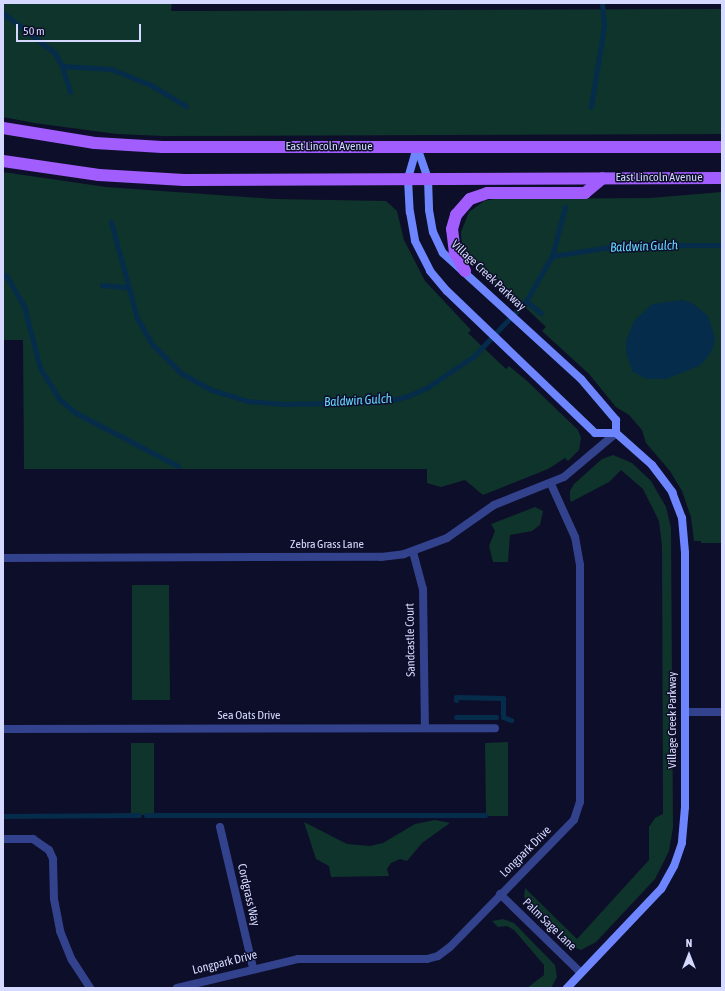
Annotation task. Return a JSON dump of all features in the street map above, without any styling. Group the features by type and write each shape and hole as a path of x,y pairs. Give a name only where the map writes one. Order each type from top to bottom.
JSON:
{"main road":[{"name":"East Lincoln Avenue","path":"3,128 74,140 151,147 722,147"},
{"path":"3,161 59,171 132,178 408,179"},
{"path":"465,271 455,253 452,229 456,215 470,199 488,193 585,193 603,178"},
{"name":"East Lincoln Avenue","path":"408,179 722,178"}],"street":[{"path":"417,147 408,179 412,227 422,258 438,282 595,433 616,433"},
{"name":"Village Creek Parkway","path":"417,147 428,179 430,217 437,244 450,260 465,271 581,379 616,420 616,433 659,473 672,492 680,512 685,553 685,712 684,826 677,860 652,900 567,988"},
{"name":"Zebra Grass Lane","path":"3,558 381,556 413,552 452,535 494,505 551,484 574,471 616,433"},
{"name":"Longpark Drive","path":"177,988 253,968 302,958 434,957 450,947 500,894 568,826 580,808 579,555 572,530 551,484"},
{"name":"Sandcastle Court","path":"413,552 423,589 425,728"},
{"path":"685,712 722,712"},
{"name":"Sea Oats Drive","path":"3,729 495,728"},
{"name":"Cordgrass Way","path":"220,828 253,968"},
{"path":"3,839 33,839 49,850 53,859 54,904 62,936 72,960 90,988"},
{"name":"Palm Sage Lane","path":"500,894 581,973"}],"green space":[{"path":"3,3 172,3 171,11 722,9 722,134 163,136 117,134 34,123 3,117"},
{"path":"3,172 106,187 274,199 386,201 397,211 404,240 425,281 471,330 468,333 506,369 509,366 526,380 578,430 581,438 579,450 568,461 565,458 548,469 483,495 465,480 441,487 427,483 427,469 24,469 23,340 3,340"},
{"path":"722,192 722,543 701,543 701,541 694,541 691,517 682,491 670,471 646,443 642,430 629,415 616,407 589,374 542,331 546,327 508,291 504,294 468,259 462,247 461,232 469,212 484,201 494,199 650,198"},
{"path":"613,455 632,463 651,481 666,507 671,528 673,827 669,851 655,879 596,942 581,950 568,945 529,906 524,897 525,888 577,939 649,860 649,827 655,818 663,814 662,546 659,521 643,489 621,470 609,482 571,502 570,499 570,491 574,484 602,459"},
{"path":"535,507 543,511 540,525 532,531 510,535 508,562 493,562 489,546 495,531 491,524"},
{"path":"132,585 169,585 170,700 132,700"},
{"path":"508,742 508,816 486,816 485,743"},
{"path":"131,743 154,743 154,815 131,815"},
{"path":"435,820 450,823 422,843 407,861 400,859 391,863 387,869 389,876 331,877 329,866 316,859 304,822 347,844 370,846 383,843 415,824"},
{"path":"503,919 514,923 555,965 557,977 551,988 527,988 544,975 544,965 514,930 507,926 498,927 492,921"}],"water":[{"path":"682,300 692,303 708,316 715,338 713,348 707,358 699,366 666,379 647,379 633,372 626,353 626,342 634,321 652,304"}],"waterway":[{"path":"591,107 604,26 602,3"},
{"name":"Baldwin Gulch","path":"3,13 55,53 62,66 70,92"},
{"path":"62,66 111,69 151,85 186,106"},
{"name":"Baldwin Gulch","path":"111,222 137,318 152,344 181,373 212,390 248,401 283,404 341,403 388,401 408,396 428,387 474,356 526,301 552,256 565,207"},
{"name":"Baldwin Gulch","path":"552,256 622,245 722,245"},
{"path":"6,275 24,306 40,368 60,400 76,413 178,466"},
{"path":"102,285 127,287"},
{"path":"526,301 541,313"},
{"path":"456,700 456,697 503,698 503,717 511,720"},
{"path":"456,717 496,717"},
{"path":"3,816 139,815"},
{"path":"146,815 485,815"}]}
